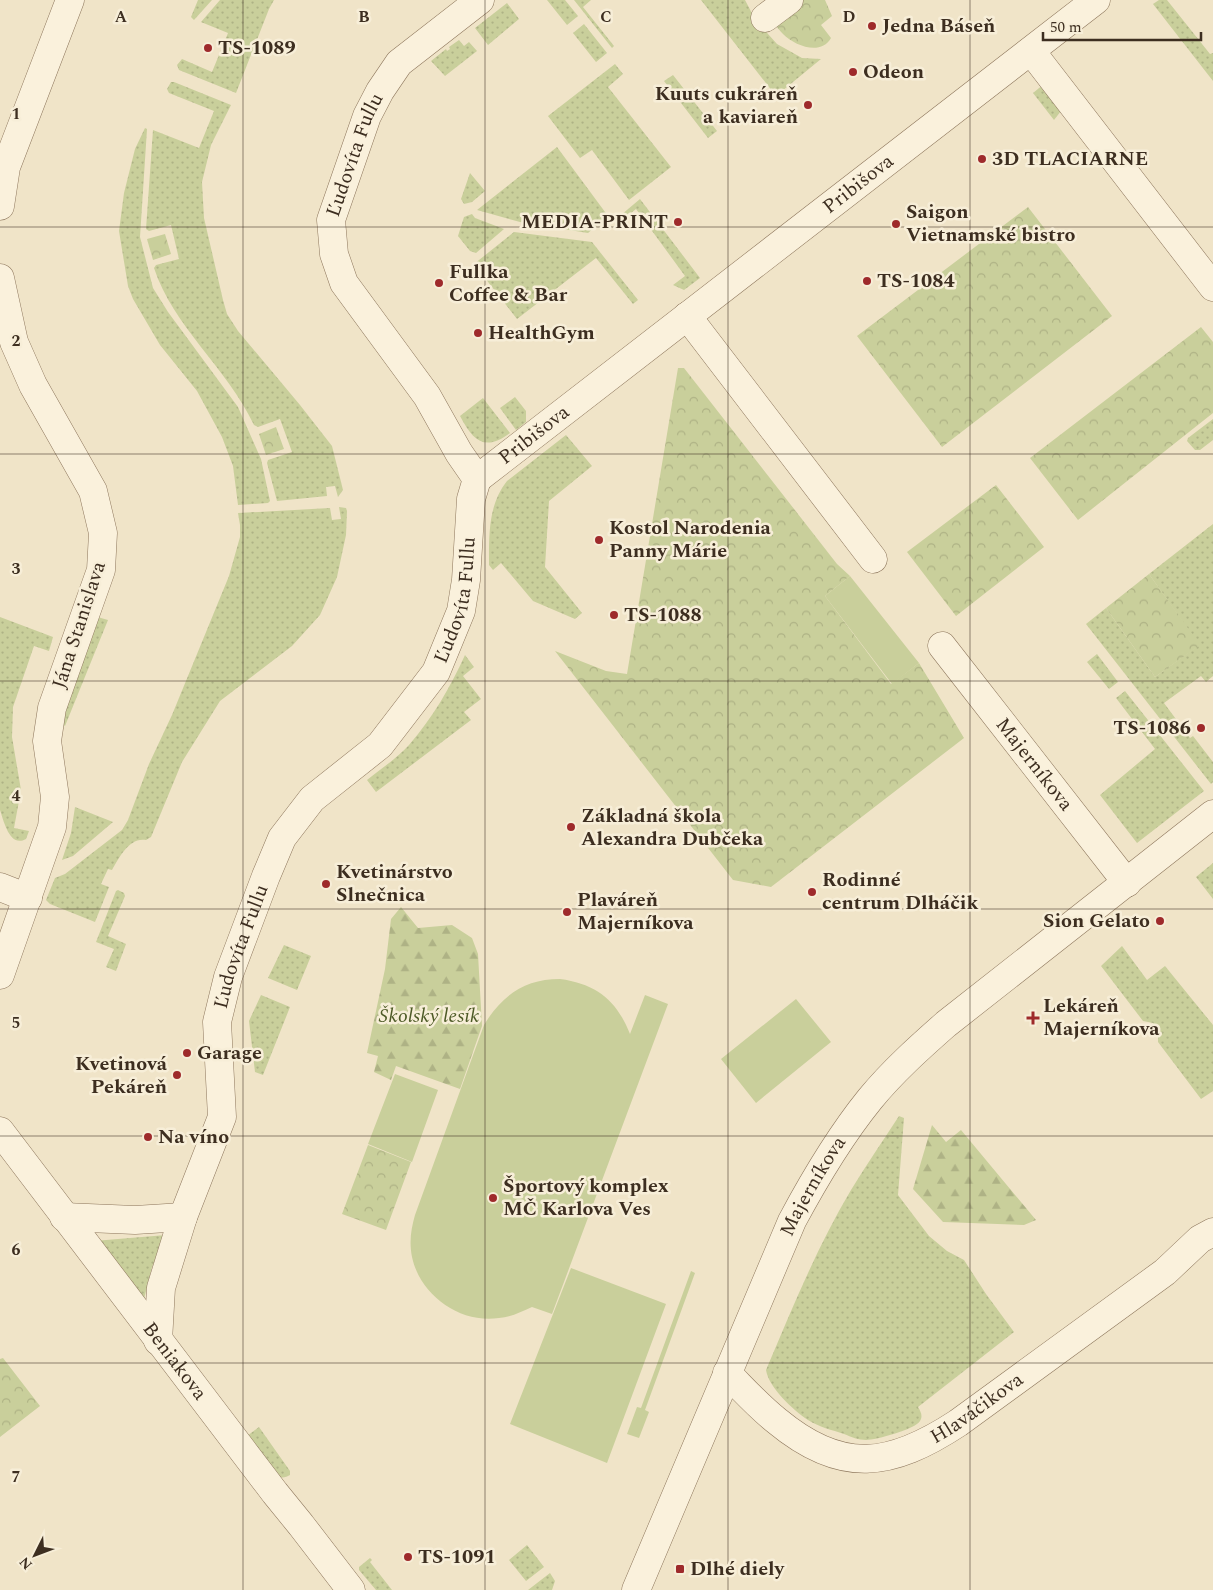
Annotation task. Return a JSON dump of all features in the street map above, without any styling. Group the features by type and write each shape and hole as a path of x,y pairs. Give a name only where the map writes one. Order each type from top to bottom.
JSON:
{"street":[{"path":"0,206 6,167 70,0"},
{"name":"Ľudovíta Fullu","path":"158,1341 161,1288 183,1217 222,1118 217,1022 228,977 266,876 282,838 312,798 380,746 436,672 460,611 466,580 470,499 477,479 458,453 427,396 344,284 334,254 331,220 367,116 380,91 399,63 480,0"},
{"path":"765,18 789,0"},
{"name":"Pribišova","path":"477,479 1096,0"},
{"path":"1031,51 1213,287"},
{"name":"Jána Stanislava","path":"0,278 14,342 33,385 93,491 103,533 101,570 52,708 47,741 55,797 52,827 28,898"},
{"path":"687,316 873,559"},
{"name":"Majerníkova","path":"942,646 1127,883"},
{"name":"Majerníkova","path":"636,1590 796,1213 815,1179 871,1098 914,1052 946,1024 1213,814"},
{"path":"0,887 28,898 0,974"},
{"name":"Beniakova","path":"0,1131 158,1341 351,1590"},
{"path":"64,1217 135,1220 183,1217"},
{"name":"Hlaváčikova","path":"727,1374 776,1421 816,1448 836,1456 864,1460 894,1455 925,1444 958,1423 1165,1272 1200,1239 1213,1232"}],"green space":[{"path":"198,0 212,0 194,20 191,17"},
{"path":"220,0 274,0 236,93 179,70 177,65 182,59 212,72 228,33 201,22"},
{"path":"547,0 565,0 578,16 567,25"},
{"path":"574,0 591,0 583,7 614,46 612,48"},
{"path":"701,0 745,0 756,21 753,24 756,27 759,24 777,44 802,58 821,59 776,96"},
{"path":"795,0 825,0 832,16 821,25 831,38 821,47 808,47 794,42 773,21"},
{"path":"1159,0 1167,0 1210,54 1213,53 1213,81 1153,4"},
{"path":"507,3 519,19 488,45 475,28"},
{"path":"584,24 607,53 596,62 573,33"},
{"path":"459,40 464,46 469,42 477,51 445,76 431,61 446,49 447,51 450,49 449,47"},
{"path":"615,64 623,74 608,87 671,167 629,200 592,150 580,158 548,116"},
{"path":"673,75 717,131 708,138 664,81"},
{"path":"171,82 231,105 211,145 202,182 204,218 223,300 227,314 238,331 332,446 343,490 338,497 335,486 326,487 327,496 277,501 267,463 268,460 292,452 280,419 258,427 254,425 230,385 174,309 154,268 156,265 179,259 171,225 149,231 146,229 153,130 199,148 214,111 169,93 167,89"},
{"path":"1044,84 1061,111 1054,120 1033,93"},
{"path":"145,128 147,129 140,237 153,288 168,312 238,407 261,459 270,501 268,503 238,505 233,466 222,437 197,391 160,345 133,299 128,286 119,231 124,193 135,149"},
{"path":"557,147 608,216 588,233 520,222 477,210"},
{"path":"470,173 485,191 472,202 464,204 461,199"},
{"path":"640,199 700,278 684,290 673,285 685,276 636,209 625,218 621,215"},
{"path":"1028,207 1112,316 942,447 857,336"},
{"path":"472,214 475,218 504,229 476,253 470,251 458,236 464,217"},
{"path":"514,232 592,242 638,300 633,304 596,258 517,319 474,264"},
{"path":"165,234 171,254 153,260 147,239"},
{"path":"1201,327 1213,342 1213,413 1078,520 1030,458"},
{"path":"678,368 684,368 837,564 850,576 825,596 891,684 919,663 964,738 771,887 733,880 555,651 606,671 627,674"},
{"path":"515,397 526,411 526,422 516,430 500,408"},
{"path":"483,398 510,433 501,439 487,443 480,441 470,432 460,416"},
{"path":"1213,419 1213,440 1200,450 1195,450 1187,441 1188,438"},
{"path":"276,427 284,449 266,455 259,434"},
{"path":"566,435 592,466 549,501 545,567 582,613 575,619 533,601 501,563 493,570 489,565 491,521 496,500 501,490 507,481"},
{"path":"996,485 1044,547 956,616 907,552"},
{"path":"339,507 346,508 347,511 346,535 337,577 320,615 292,646 220,701 182,762 151,837 134,842 121,854 112,870 108,869 101,884 109,887 95,922 50,904 46,900 55,878 65,874 122,830 128,820 149,764 172,715 229,576 240,537 238,513 330,508 332,520 341,519"},
{"path":"1213,524 1213,676 1206,682 1201,676 1164,703 1190,738 1193,736 1213,762 1213,782 1211,784 1086,624 1106,608 1155,677 1199,645 1149,574"},
{"path":"1149,574 1200,645 1155,677 1106,608"},
{"path":"850,576 919,663 892,684 825,596"},
{"path":"94,616 108,620 65,726 62,724 62,720"},
{"path":"0,617 53,637 49,651 34,646 13,707 12,737 21,790 14,828 29,831 26,839 20,841 12,837 8,832 0,810"},
{"path":"1097,654 1118,682 1109,689 1087,662"},
{"path":"465,655 474,667 463,676 481,699 464,712 471,720 376,792 367,780 409,745 426,724"},
{"path":"1125,691 1204,791 1137,843 1100,795 1155,749 1116,698"},
{"path":"75,807 113,822 73,856 62,860 71,833"},
{"path":"1213,863 1213,899 1196,877"},
{"path":"118,890 124,893 125,896 108,936 126,944 116,971 106,967 114,949 96,942"},
{"name":"Školský lesík","path":"401,907 418,928 452,925 472,938 478,954 482,1026 460,1089 396,1066 391,1080 374,1072 378,1056 367,1053 385,969 391,919"},
{"path":"284,945 311,956 297,990 268,978"},
{"path":"1122,946 1147,980 1165,966 1213,1025 1213,1091 1201,1099 1158,1042 1158,1032 1153,1023 1143,1021 1101,966"},
{"path":"560,979 585,985 604,996 619,1012 630,1034 645,995 668,1004 552,1314 532,1307 503,1317 484,1319 470,1316 456,1311 433,1295 416,1271 411,1251 411,1236 415,1215 484,1025 499,1005 516,991 536,982"},
{"path":"261,995 290,1007 263,1075 255,1072 249,1021"},
{"path":"796,999 831,1042 756,1103 721,1059"},
{"path":"395,1074 438,1090 412,1162 368,1144"},
{"path":"899,1116 904,1118 898,1195 929,1236 947,1251 964,1260 1014,1332 918,1407 921,1417 917,1424 904,1431 871,1440 863,1440 821,1426 802,1416 777,1391 766,1370 827,1234 851,1190"},
{"path":"932,1125 946,1142 961,1130 1036,1220 1024,1225 943,1222 913,1189"},
{"path":"368,1145 411,1162 386,1230 342,1214"},
{"path":"166,1235 152,1267 143,1303 94,1241"},
{"path":"571,1268 666,1304 607,1463 510,1424"},
{"path":"691,1271 695,1273 645,1410 649,1412 639,1438 627,1434 637,1407 641,1408"},
{"path":"3,1358 40,1406 0,1437 0,1359"},
{"path":"259,1427 290,1471 290,1475 279,1477 247,1436"},
{"path":"527,1545 544,1567 526,1581 509,1560"},
{"path":"370,1558 372,1560 370,1562 392,1590 376,1590 359,1570 359,1567"},
{"path":"550,1573 555,1581 552,1590 528,1590"}],"place":[{"name":"Jedna Báseň","path":"872,26"},
{"name":"TS-1089","path":"208,48"},
{"name":"Odeon","path":"853,72"},
{"name":"Kuuts cukráreň a kaviareň","path":"808,105"},
{"name":"3D TLACIARNE","path":"982,159"},
{"name":"MEDIA-PRINT","path":"678,222"},
{"name":"Saigon Vietnamské bistro","path":"896,224"},
{"name":"TS-1084","path":"867,281"},
{"name":"Fullka Coffee & Bar","path":"439,283"},
{"name":"HealthGym","path":"478,333"},
{"name":"Kostol Narodenia Panny Márie","path":"599,540"},
{"name":"TS-1088","path":"614,615"},
{"name":"TS-1086","path":"1201,728"},
{"name":"Základná škola Alexandra Dubčeka","path":"571,827"},
{"name":"Kvetinárstvo Slnečnica","path":"326,884"},
{"name":"Rodinné centrum Dlháčik","path":"812,892"},
{"name":"Plaváreň Majerníkova","path":"567,912"},
{"name":"Sion Gelato","path":"1160,921"},
{"name":"Lekáreň Majerníkova","path":"1033,1018"},
{"name":"Garage","path":"187,1053"},
{"name":"Kvetinová Pekáreň","path":"177,1075"},
{"name":"Na víno","path":"148,1137"},
{"name":"Športový komplex MČ Karlova Ves","path":"493,1198"},
{"name":"TS-1091","path":"408,1557"},
{"name":"Dlhé diely","path":"680,1569"}]}
